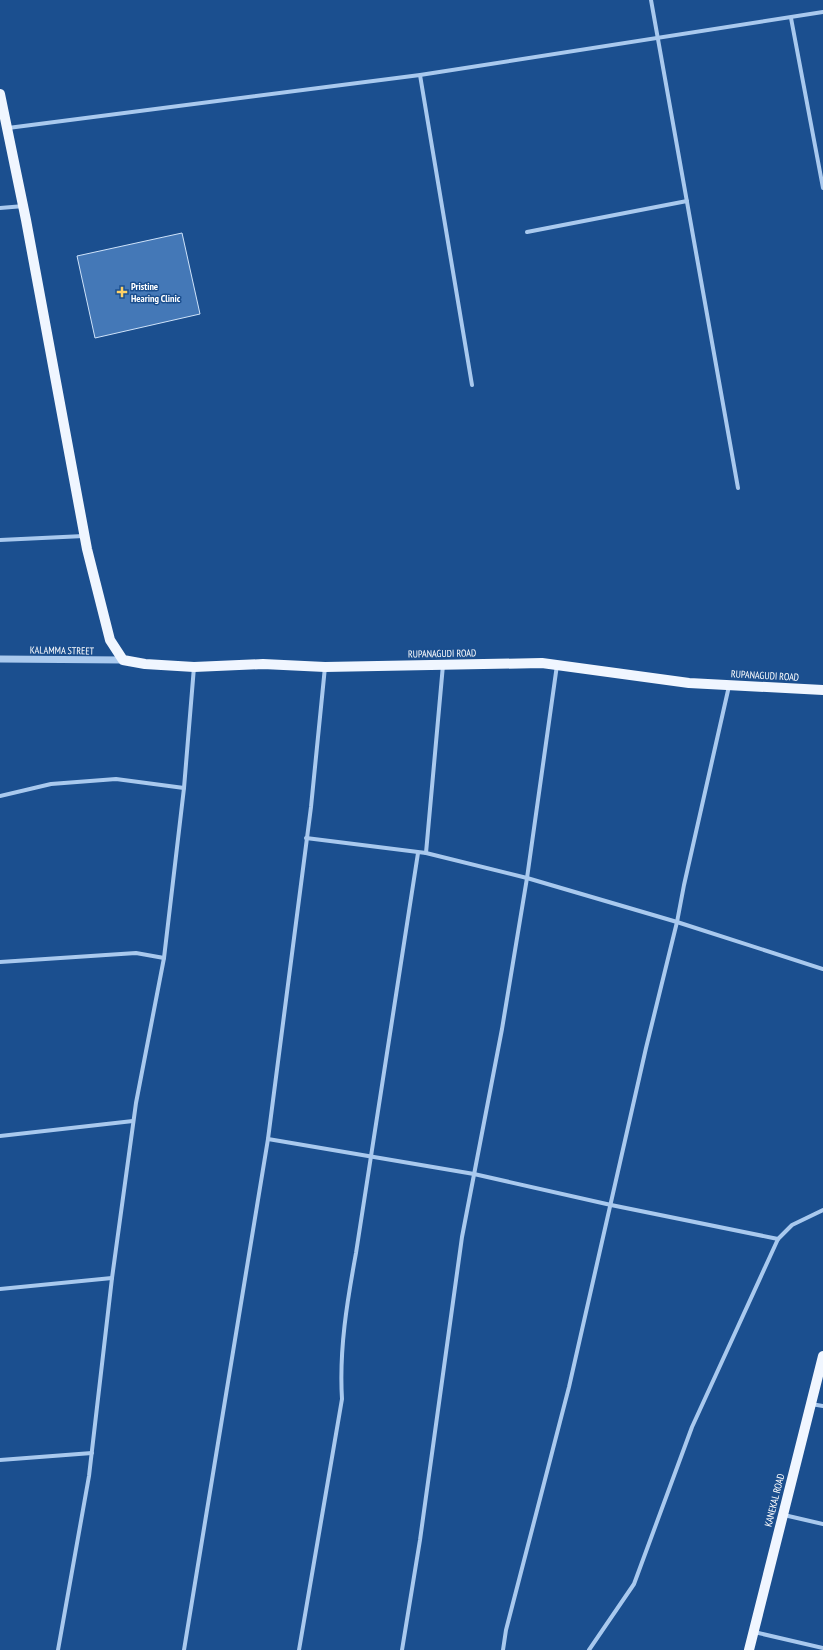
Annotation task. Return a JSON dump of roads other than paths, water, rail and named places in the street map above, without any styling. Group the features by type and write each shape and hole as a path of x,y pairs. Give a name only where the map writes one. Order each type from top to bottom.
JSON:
{"main road":[{"path":"0,94 24,206 87,548 110,640 123,660"},
{"name":"RUPANAGUDI ROAD","path":"123,660 145,664 194,667 263,664 325,666 542,663 689,683 823,690"},
{"name":"KANEKAL ROAD","path":"749,1650 823,1356"}],"street":[{"path":"651,0 659,38 738,488"},
{"path":"8,128 420,75 823,12"},
{"path":"791,18 823,188"},
{"path":"420,75 472,384"},
{"path":"527,232 687,201"},
{"path":"0,208 24,206"},
{"path":"0,540 85,536"},
{"name":"KALAMMA STREET","path":"0,659 123,660"},
{"path":"426,853 443,664"},
{"path":"402,1650 420,1540 462,1237 502,1029 527,878 557,665"},
{"path":"184,1650 268,1139 311,807 325,666"},
{"path":"58,1650 88,1483 112,1278 133,1121 164,958 184,788 194,667"},
{"path":"503,1650 506,1630 569,1387 610,1205 677,922 729,686"},
{"path":"0,796 51,784 116,779 184,788"},
{"path":"306,838 426,853 527,878 677,922 823,970"},
{"path":"299,1650 342,1399 340,1374 345,1309 371,1156 418,853"},
{"path":"0,962 136,953 164,958"},
{"path":"0,1136 133,1121"},
{"path":"268,1139 474,1174 610,1205 778,1239"},
{"path":"589,1650 634,1584 692,1427 778,1239 792,1225 823,1210"},
{"path":"0,1289 112,1278"},
{"path":"811,1404 823,1406"},
{"path":"0,1460 92,1452"},
{"path":"783,1515 823,1524"},
{"path":"754,1632 823,1648"}],"place":[{"name":"Pristine Hearing Clinic","path":"122,292"}]}
